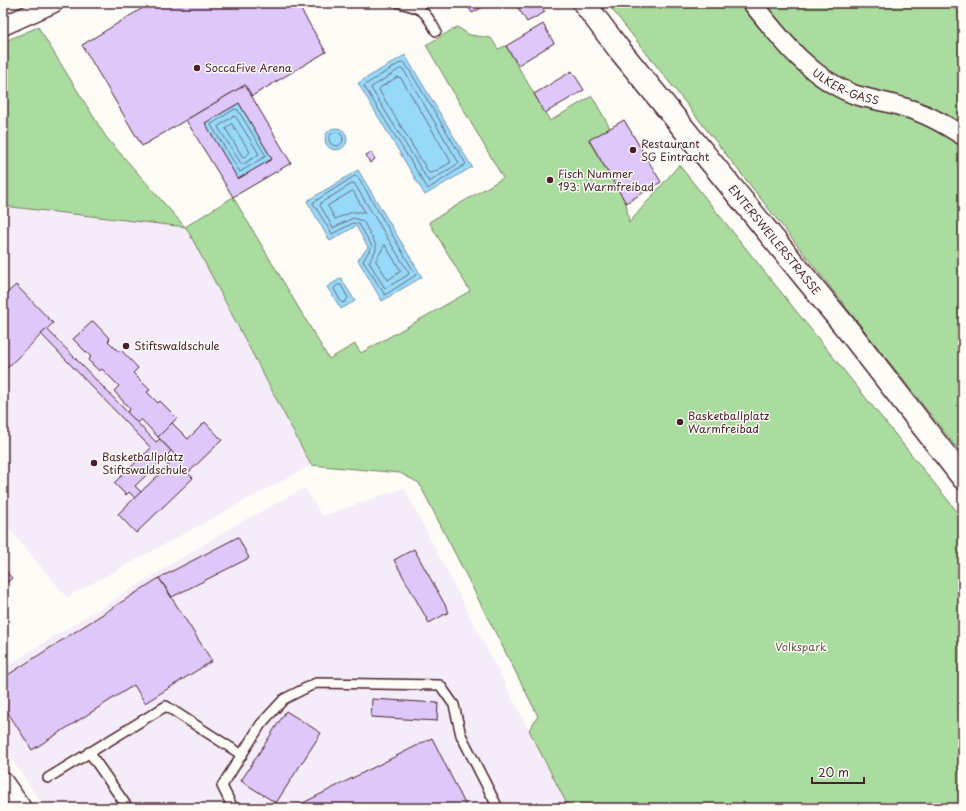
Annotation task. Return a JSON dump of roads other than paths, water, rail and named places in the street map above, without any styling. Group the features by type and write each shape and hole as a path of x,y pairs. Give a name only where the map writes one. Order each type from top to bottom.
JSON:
{"main road":[{"name":"ENTERSWEILERSTRASSE","path":"584,3 628,60 852,335 963,478"}],"street":[{"path":"3,26 54,3"},
{"name":"ULKER-GASS","path":"752,3 789,48 814,73 852,93 908,108 945,125 963,136"},
{"path":"3,781 22,808"}],"lane":[{"path":"398,3 418,8 426,13 436,30"},
{"path":"233,808 222,786 261,724 284,699 316,683 440,685 454,705 461,735 498,808"},
{"path":"48,778 166,706 242,755"},
{"path":"89,752 128,808"}],"water":[{"path":"405,55 472,167 425,195 358,83"},
{"path":"239,103 272,159 238,179 205,123"},
{"path":"336,128 344,131 347,139 344,147 336,150 328,147 325,139 328,131"},
{"path":"358,170 422,277 382,301 358,260 368,247 356,226 330,241 307,201"},
{"path":"341,278 355,301 341,309 327,287"}],"place":[{"name":"SoccaFive Arena","path":"197,68"},
{"name":"Restaurant SG Eintracht","path":"633,150"},
{"name":"Fisch Nummer 193: Warmfreibad","path":"550,180"},
{"name":"Stiftswaldschule","path":"126,346"},
{"name":"Basketballplatz Warmfreibad","path":"680,422"},
{"name":"Basketballplatz Stiftswaldschule","path":"94,463"}],"park label":[{"name":"Volkspark","path":"801,647"}]}
